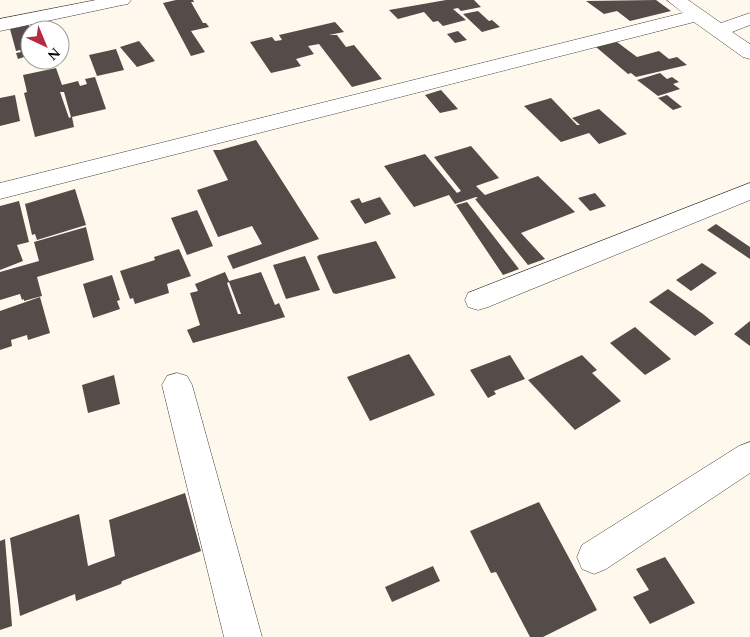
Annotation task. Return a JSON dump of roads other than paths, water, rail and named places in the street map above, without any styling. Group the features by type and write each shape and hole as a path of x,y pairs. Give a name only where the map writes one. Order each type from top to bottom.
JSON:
{"street":[{"path":"0,25 122,0"},
{"path":"676,0 695,16 750,53"},
{"path":"0,192 695,16"},
{"path":"718,31 750,18"},
{"path":"478,300 750,191"},
{"path":"176,385 243,637"},
{"path":"594,557 750,456"}]}
